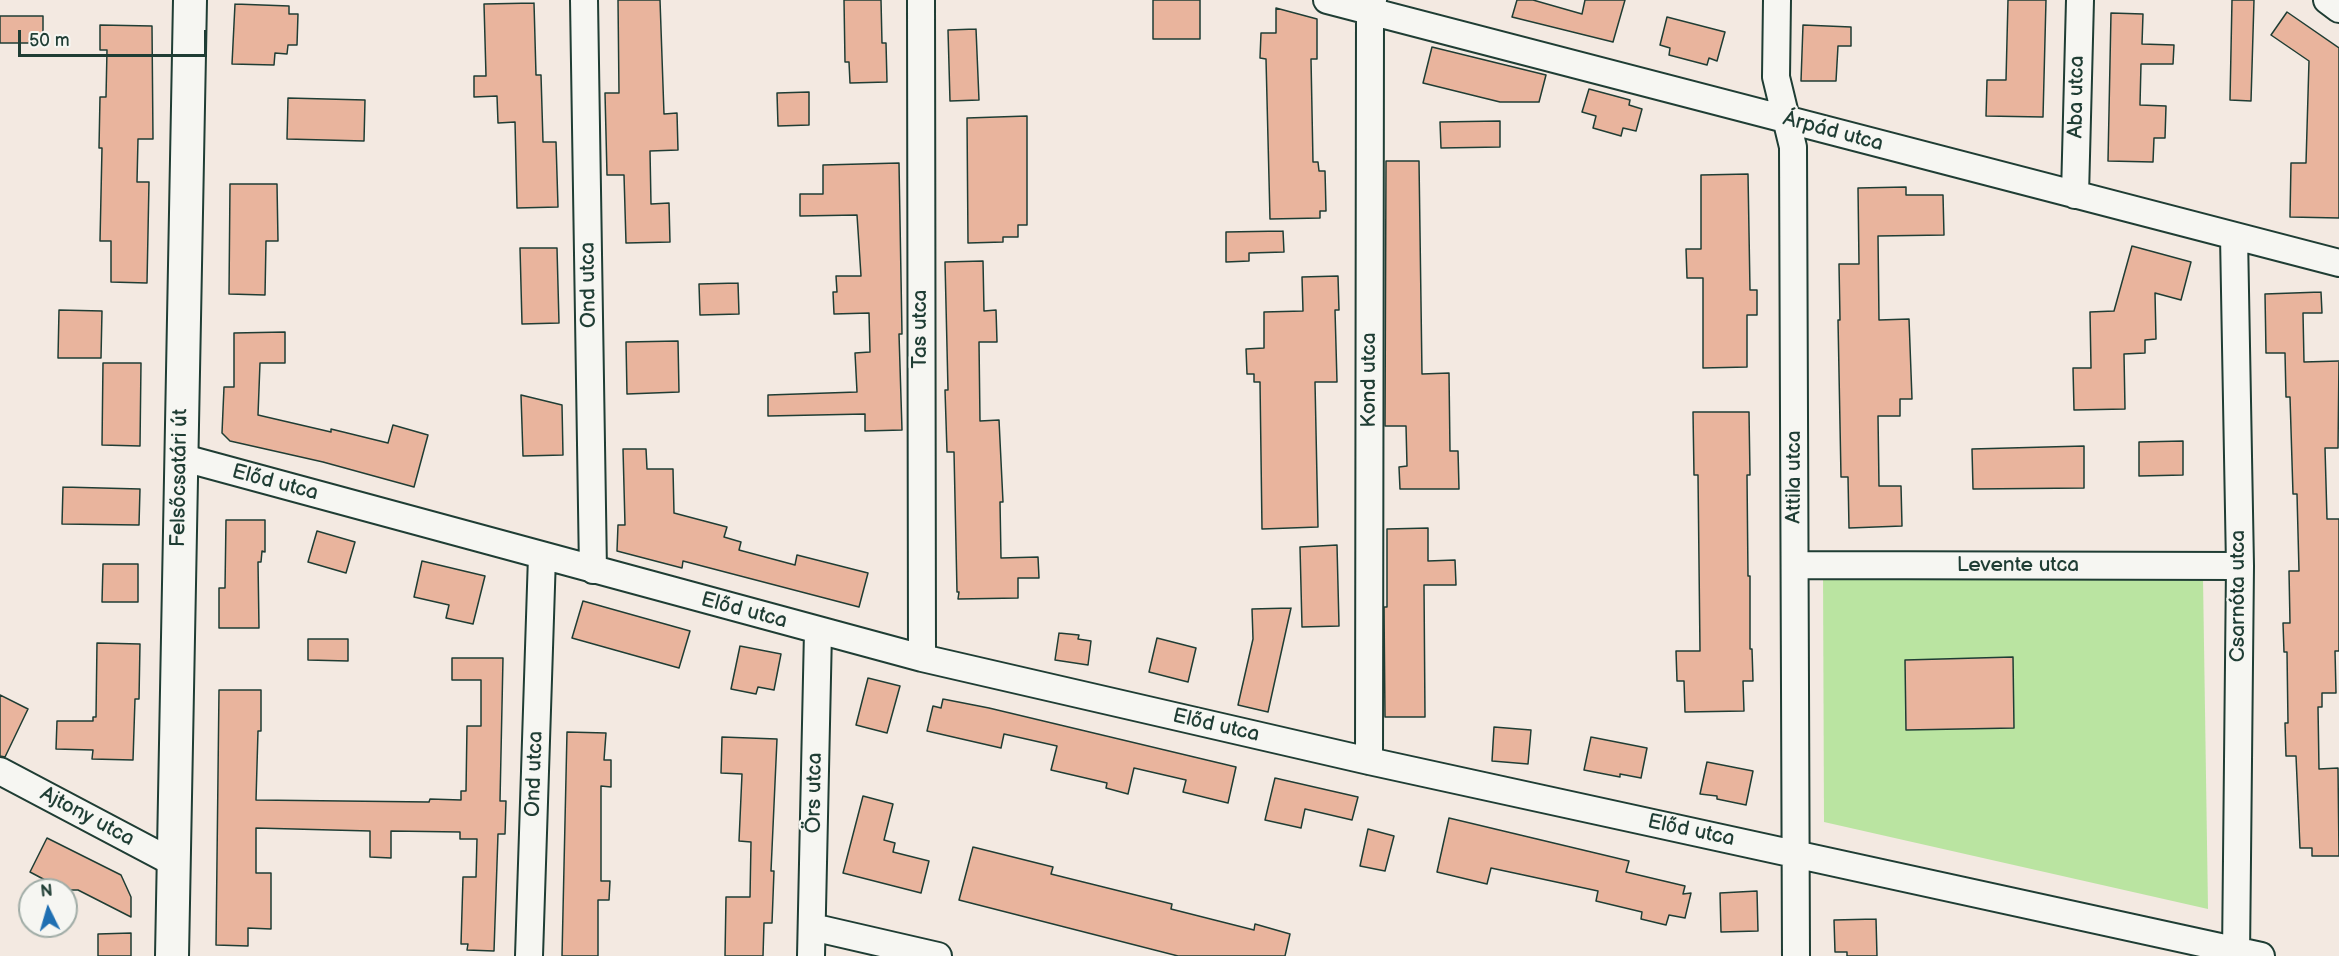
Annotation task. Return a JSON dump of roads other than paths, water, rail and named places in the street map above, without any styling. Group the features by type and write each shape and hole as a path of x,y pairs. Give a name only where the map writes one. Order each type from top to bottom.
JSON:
{"street":[{"name":"Felsőcsatári út","path":"172,956 190,0"},
{"name":"Ond utca","path":"584,0 593,570"},
{"name":"Tas utca","path":"921,0 922,658"},
{"name":"Árpád utca","path":"1327,0 1372,6 1785,119 2339,263"},
{"name":"Attila utca","path":"1777,0 1776,77 1794,147 1796,956"},
{"name":"Aba utca","path":"2075,195 2080,0"},
{"path":"2327,0 2339,9"},
{"name":"Kond utca","path":"1369,761 1372,6"},
{"name":"Csarnóta utca","path":"2234,236 2240,566 2236,953"},
{"name":"Előd utca","path":"180,457 922,658 1369,761 2236,953 2261,956"},
{"name":"Ond utca","path":"529,956 542,556"},
{"name":"Levente utca","path":"1796,565 2240,566"},
{"name":"Örs utca","path":"811,956 818,631"},
{"name":"Ajtony utca","path":"0,771 174,863"},
{"path":"812,927 938,956"}]}
